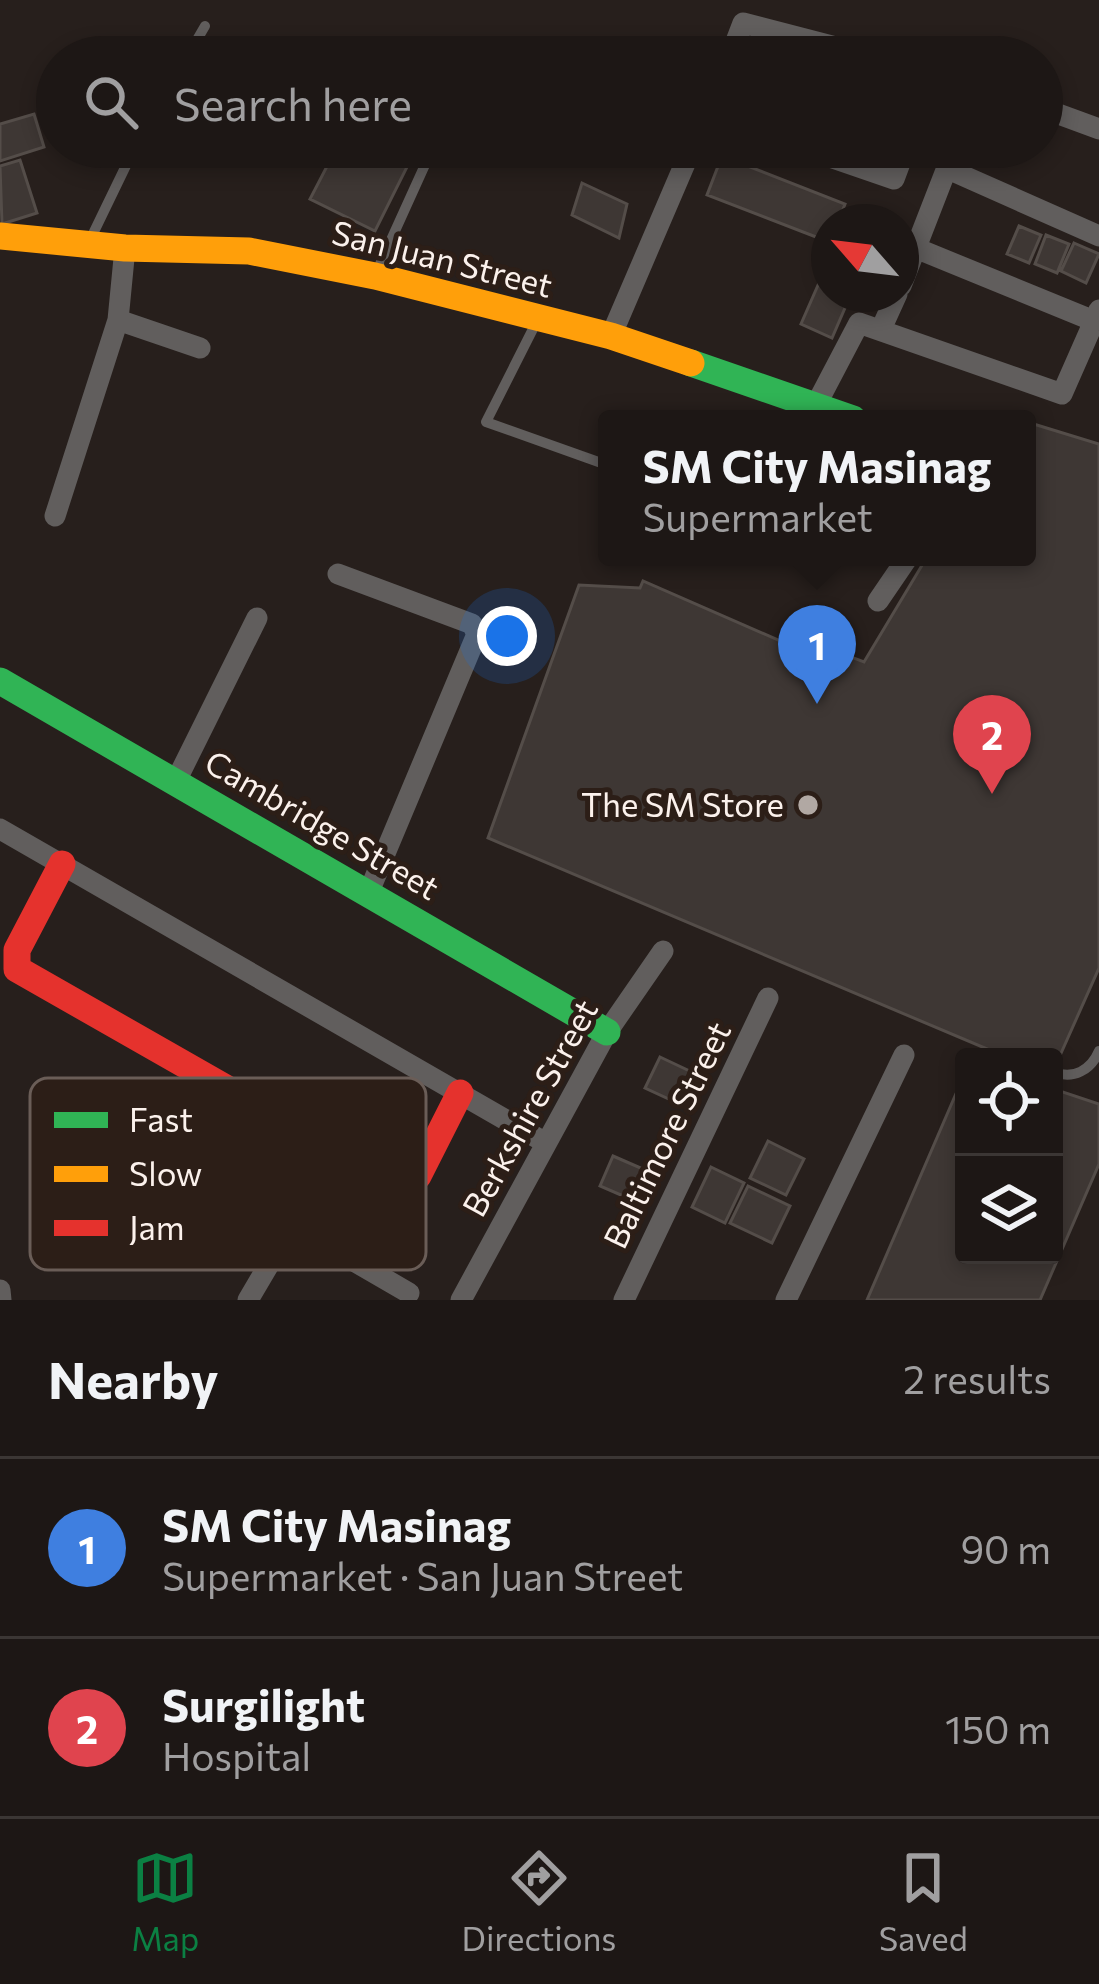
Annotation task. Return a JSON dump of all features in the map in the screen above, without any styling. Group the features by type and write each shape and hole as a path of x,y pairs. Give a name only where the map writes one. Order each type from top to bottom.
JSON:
{"street":[{"path":"738,36 743,23 793,36"},
{"path":"1063,116 1099,129"},
{"path":"611,336 683,168"},
{"path":"861,168 893,179 897,168"},
{"path":"919,246 947,168"},
{"path":"970,168 1099,236"},
{"name":"San Juan Street","path":"0,236 125,248 249,251 375,276 537,321 611,336 829,410"},
{"path":"55,516 118,320 125,248"},
{"path":"816,405 859,323 882,327 1062,394 1097,316 919,249"},
{"path":"882,327 889,312"},
{"path":"118,320 200,348"},
{"path":"878,601 902,566"},
{"path":"338,574 472,624 477,634 368,894"},
{"path":"176,781 257,617"},
{"name":"Cambridge Street","path":"0,681 607,1032"},
{"path":"0,829 547,1143"},
{"path":"62,864 17,950 13,961 17,969 208,1078"},
{"name":"Berkshire Street","path":"461,1300 607,1032 663,951"},
{"name":"Baltimore Street","path":"624,1300 769,998"},
{"path":"786,1300 904,1055"},
{"path":"426,1160 460,1094"},
{"path":"248,1300 266,1270"},
{"path":"372,1270 410,1293"},
{"path":"0,1290 1,1300"}],"lane":[{"path":"199,36 205,26"},
{"path":"89,243 125,168"},
{"path":"375,276 424,168"},
{"path":"537,321 486,422 598,462"},
{"path":"1063,1076 1081,1073 1099,1052"}],"building":[{"path":"34,114 36,150 0,161 0,124"},
{"path":"20,160 37,213 2,224 0,166"},
{"path":"326,168 406,168 375,231 310,199"},
{"path":"717,168 753,168 845,204 811,204 811,235 707,195"},
{"path":"582,183 627,204 619,238 572,215"},
{"path":"1019,226 1041,235 1029,263 1007,254"},
{"path":"1046,235 1069,244 1057,273 1035,264"},
{"path":"1074,243 1099,254 1086,283 1061,271"},
{"path":"811,301 811,312 843,312 832,338 801,324"},
{"path":"1036,425 1099,444 1099,968 1063,1049 985,1048 488,838 579,585 640,588 643,581 824,660 830,649 864,662 922,566 1036,566"},
{"path":"660,1057 698,1075 684,1106 645,1088"},
{"path":"1063,1092 1099,1104 1099,1164 1063,1247"},
{"path":"955,1096 955,1264 1056,1264 1040,1300 867,1300"},
{"path":"768,1141 804,1159 786,1195 750,1178"},
{"path":"613,1156 650,1172 637,1202 600,1186"},
{"path":"711,1167 744,1183 725,1223 692,1207"},
{"path":"748,1186 790,1206 772,1243 730,1223"}],"traffic: fast":[{"path":"691,363 827,410"},
{"path":"0,681 607,1032"}],"traffic: slow":[{"path":"0,236 125,248 249,251 375,276 611,336 691,363"}],"traffic: jam":[{"path":"62,864 17,950 17,969 208,1078"},
{"path":"426,1160 460,1093"}],"place":[{"name":"SM City Masinag","path":"817,704"},
{"name":"Surgilight","path":"992,794"},
{"name":"The SM Store","path":"808,805"}]}
